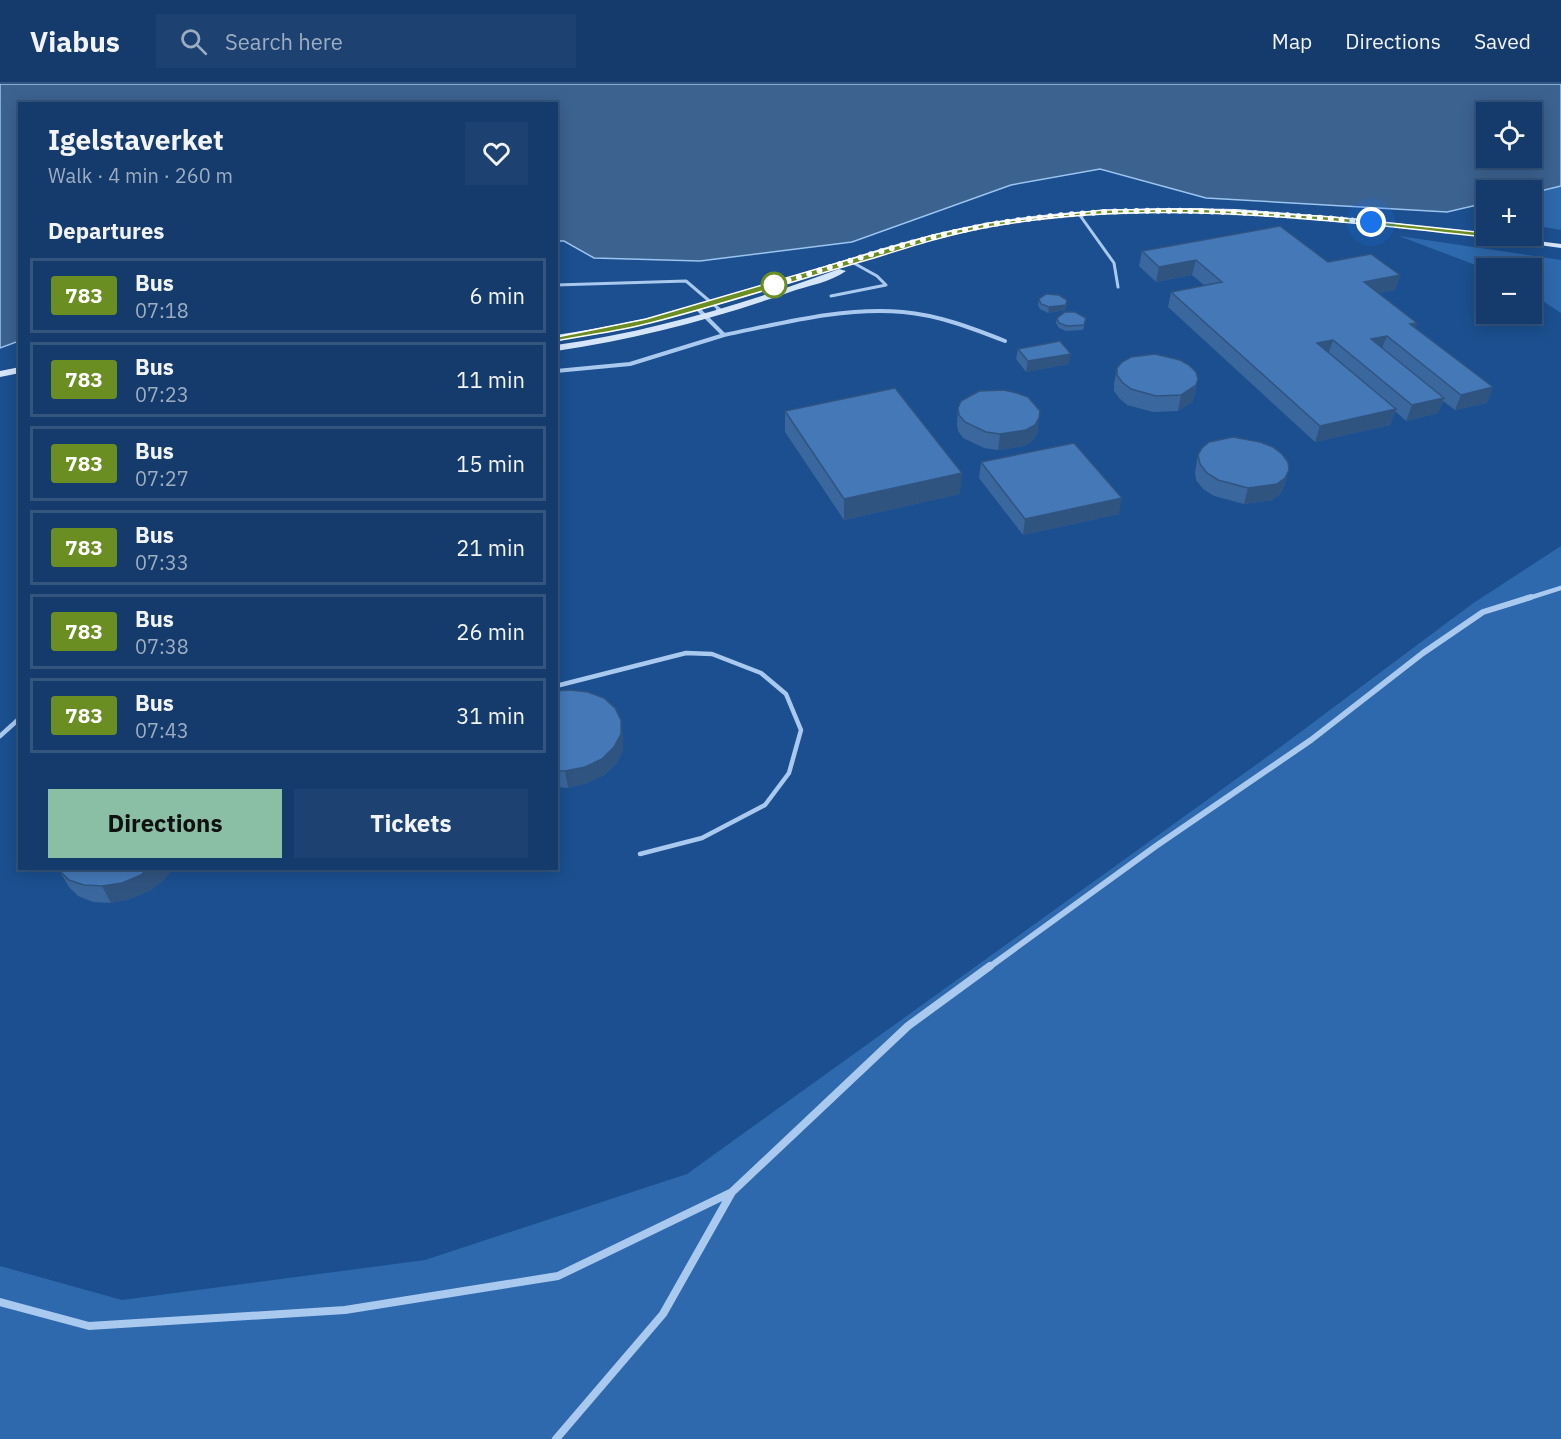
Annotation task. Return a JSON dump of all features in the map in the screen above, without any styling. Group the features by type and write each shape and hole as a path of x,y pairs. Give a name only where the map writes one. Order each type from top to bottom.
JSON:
{"street":[{"path":"558,338 647,322 936,237 989,225 1079,214 1166,211 1271,214 1476,234"},
{"path":"558,348 652,331 723,312 936,237"},
{"path":"1542,243 1561,246"},
{"path":"0,374 18,370"},
{"path":"556,1439 663,1314 732,1192 908,1026 1156,846 1311,740 1423,653 1483,612 1561,588"},
{"path":"0,1302 90,1326 345,1310 558,1276 732,1192"}],"lane":[{"path":"1079,214 1114,263 1118,287"},
{"path":"831,296 886,285 850,261"},
{"path":"558,285 686,281 723,312"},
{"path":"697,308 724,336"},
{"path":"558,371 630,364 724,336 813,317 879,311 930,316 978,330 1005,341"},
{"path":"558,685 686,652 712,654 761,673 786,694 801,730 789,773 765,805 702,838 640,854"},
{"path":"0,736 18,720"}],"shaded area":[{"path":"0,84 1561,84 1561,186 1542,191 1542,180 1476,180 1476,205 1447,212 1206,198 1100,169 1011,185 852,242 700,261 594,258 564,241 558,241 558,102 18,102 18,341 0,348"},
{"path":"1561,186 1561,230 1542,227 1542,191"},
{"path":"1399,236 1561,260 1561,313 1542,301 1542,258 1476,258 1476,265"},
{"path":"1561,546 1561,1439 0,1439 0,1266 122,1300 425,1260 687,1174 1271,754 1472,604"}],"building":[{"path":"1280,226 1328,262 1371,254 1400,275 1364,282 1417,323 1410,324 1493,387 1461,395 1387,336 1371,339 1444,398 1412,405 1333,340 1317,343 1396,409 1320,426 1171,292 1222,282 1196,260 1159,267 1142,251"},
{"path":"1046,294 1059,295 1067,300 1066,305 1049,307 1041,304 1039,299"},
{"path":"1065,312 1075,312 1086,318 1084,325 1067,326 1059,323 1057,318"},
{"path":"1060,341 1071,354 1028,361 1018,349"},
{"path":"1155,354 1180,360 1189,365 1196,372 1198,379 1196,385 1181,395 1156,396 1131,389 1117,375 1117,368 1131,357"},
{"path":"895,388 962,473 844,499 785,411"},
{"path":"1004,390 1028,397 1040,411 1035,425 1026,430 1000,434 986,432 965,422 959,415 958,408 961,401 979,391"},
{"path":"1233,437 1260,442 1273,447 1282,454 1288,462 1289,470 1285,478 1277,484 1248,488 1218,480 1207,473 1200,464 1198,455 1202,448 1209,442"},
{"path":"1074,443 1122,498 1025,519 981,462"},
{"path":"558,691 588,692 604,698 615,708 621,720 621,734 614,747 602,759 585,767 558,771"},
{"path":"59,870 147,870 122,883 102,886 84,885 69,880"}],"bus line":[{"name":"783","path":"558,338 647,322 936,237 1027,219 1079,214 1166,211 1271,214 1476,234"}],"route":[{"path":"774,285 766,288 936,237 1027,219 1079,214 1166,211 1271,214 1371,222"}]}
